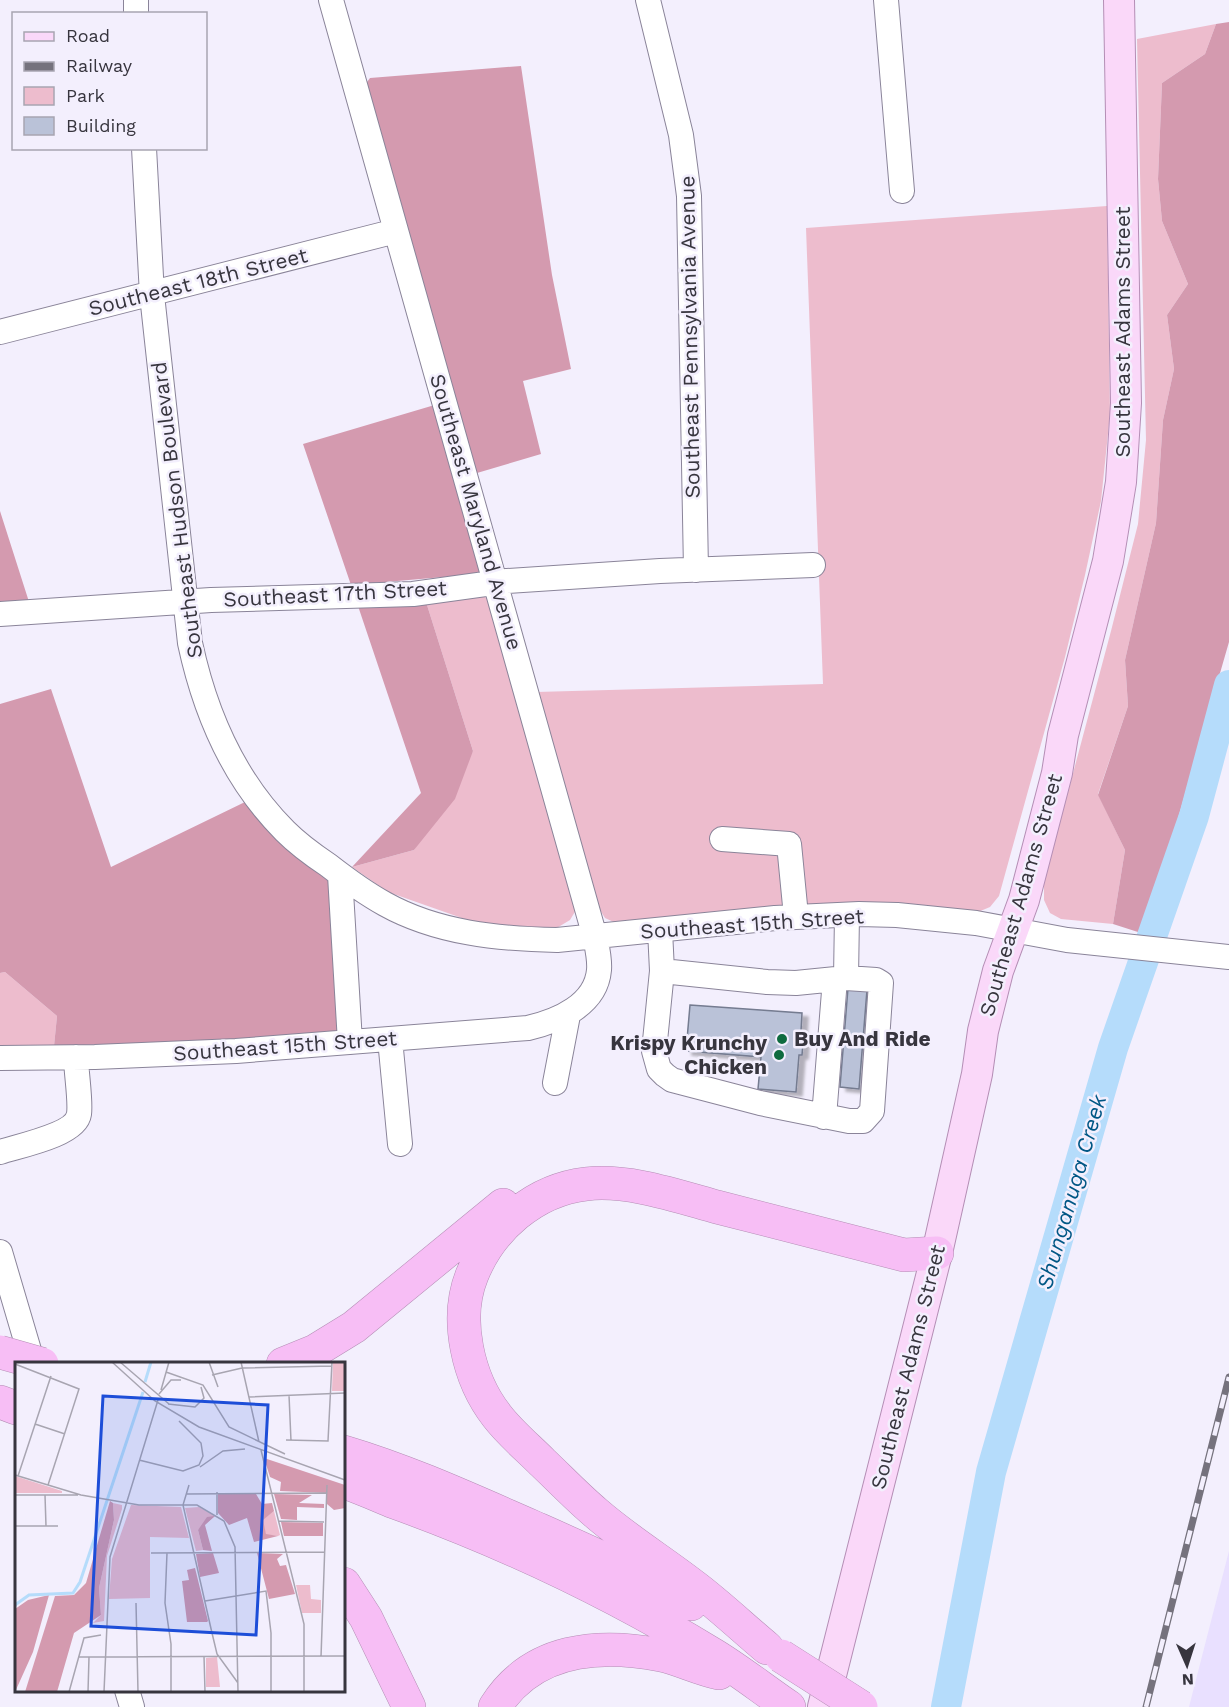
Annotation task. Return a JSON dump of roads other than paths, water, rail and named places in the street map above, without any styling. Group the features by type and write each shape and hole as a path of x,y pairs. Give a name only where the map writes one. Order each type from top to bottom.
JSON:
{"highway":[{"path":"288,1362 315,1351 354,1327 491,1213 525,1190 551,1178 588,1169 607,1167 634,1170 908,1238 937,1253"},
{"path":"774,1652 696,1588 597,1514 496,1415 475,1377 467,1350 465,1305 470,1281 479,1259 492,1238 509,1220 560,1189 586,1184 608,1184 664,1193 904,1255 937,1253"},
{"path":"0,1352 35,1362"},
{"path":"0,1380 15,1385"},
{"path":"0,1402 15,1408"},
{"path":"345,1452 440,1486 576,1546 678,1596 774,1652 861,1707"},
{"path":"345,1482 499,1544 570,1578 661,1625 716,1657 769,1694"},
{"path":"345,1586 366,1618 410,1707"},
{"path":"495,1707 511,1685 540,1664 588,1650 610,1649 663,1656 769,1694"}],"main road":[{"name":"Southeast Adams Street","path":"823,1707 937,1253 977,1074 983,1031 998,971 1024,900 1057,773 1063,735 1099,603 1114,530 1121,482 1126,403 1119,0"}],"street":[{"name":"Southeast Maryland Avenue","path":"331,0 595,937 600,967 598,979 592,991 568,1015"},
{"name":"Southeast Pennsylvania Avenue","path":"648,0 681,135 689,196 696,570"},
{"path":"886,0 903,191"},
{"name":"Southeast Hudson Boulevard","path":"144,150 152,295 190,643 209,712 235,765 262,805 285,831 340,875 385,904 452,929 487,936 523,940 595,937"},
{"name":"Southeast 18th Street","path":"0,332 396,231"},
{"name":"Southeast 17th Street","path":"0,614 185,602 413,594 496,582 813,565"},
{"path":"722,839 789,844 796,916"},
{"path":"340,875 350,1042"},
{"path":"824,1117 847,915"},
{"name":"Southeast 15th Street","path":"595,937 796,916 923,917 976,923 1067,940 1227,957"},
{"path":"660,930 662,971 654,1051 659,1069 665,1075 672,1080 824,1117 857,1122 869,1116 872,1111 881,983 876,980 840,978 796,983 767,982 662,971"},
{"path":"555,1083 568,1015"},
{"name":"Southeast 15th Street","path":"0,1058 236,1051 528,1028 568,1015"},
{"path":"390,1039 400,1144"},
{"path":"0,1152 62,1132 74,1124 79,1115 76,1057"},
{"path":"0,1251 32,1362"},
{"path":"128,1692 132,1707"}],"waterway":[{"name":"Shunganuga Creek","path":"946,1707 991,1472 1113,1048 1194,816 1229,685"}],"railway":[{"path":"1146,1707 1229,1377"}],"place":[{"name":"Buy And Ride","path":"782,1039"},
{"name":"Krispy Krunchy Chicken","path":"779,1055"}]}
